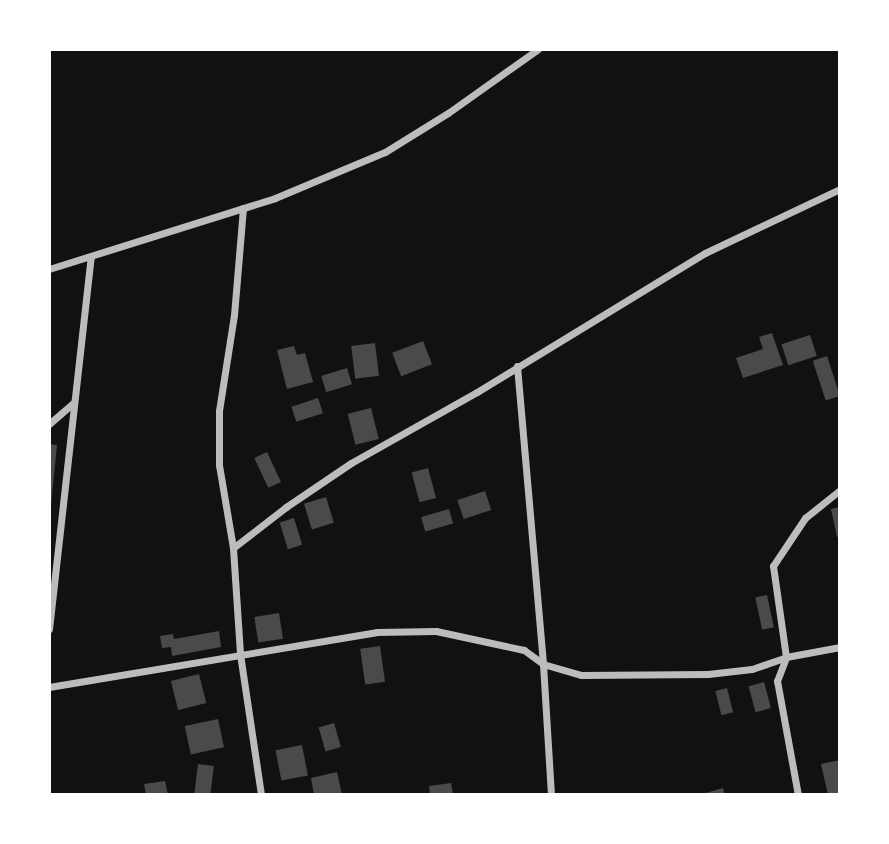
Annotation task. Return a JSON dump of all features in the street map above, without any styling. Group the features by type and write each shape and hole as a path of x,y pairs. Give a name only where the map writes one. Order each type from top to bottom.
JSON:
{"street":[{"path":"49,269 275,198 385,152 448,113 538,49"},
{"path":"233,548 351,463 705,253 840,189"},
{"path":"243,208 234,315 219,411 219,465 233,548 240,654 261,795"},
{"path":"49,629 91,257"},
{"path":"517,366 543,664 551,795"},
{"path":"49,424 75,401"},
{"path":"798,795 777,681 786,657 773,566 805,518 840,490"},
{"path":"49,687 377,632 436,631 524,650 543,664 581,675 708,674 752,669 786,657 840,647"}],"building":[{"path":"772,333 783,365 743,378 736,358 763,349 759,337"},
{"path":"810,335 817,356 788,365 781,344"},
{"path":"423,341 432,364 401,376 392,353"},
{"path":"375,343 379,376 355,379 351,346"},
{"path":"294,346 297,355 305,353 313,382 287,389 277,350"},
{"path":"827,356 840,396 826,401 813,361"},
{"path":"347,368 352,384 326,392 321,376"},
{"path":"318,398 323,413 296,422 291,407"},
{"path":"371,408 379,439 355,445 348,414"},
{"path":"49,444 57,445 51,505 49,505"},
{"path":"267,452 281,482 268,488 254,458"},
{"path":"428,468 436,498 420,502 412,472"},
{"path":"485,491 491,510 464,519 457,500"},
{"path":"326,497 334,523 312,530 304,504"},
{"path":"840,507 840,536 837,537 831,509"},
{"path":"449,509 453,523 425,531 421,517"},
{"path":"294,518 302,545 288,549 280,522"},
{"path":"767,595 774,627 762,630 755,597"},
{"path":"279,613 283,639 258,643 254,617"},
{"path":"219,631 221,647 172,656 171,647 162,648 160,636 173,634 174,639"},
{"path":"380,646 385,682 365,684 360,649"},
{"path":"199,674 206,703 178,710 171,681"},
{"path":"764,682 771,708 756,712 749,686"},
{"path":"727,688 733,712 721,715 715,691"},
{"path":"218,719 224,747 191,754 185,726"},
{"path":"334,723 341,747 326,751 319,727"},
{"path":"302,745 308,775 281,781 275,750"},
{"path":"840,760 840,793 828,795 821,764"},
{"path":"198,764 214,766 210,795 194,795"},
{"path":"337,772 342,795 314,795 311,778"},
{"path":"165,781 168,795 146,795 144,784"},
{"path":"451,783 453,795 430,795 429,786"},
{"path":"723,788 725,795 702,795 702,794"}]}
